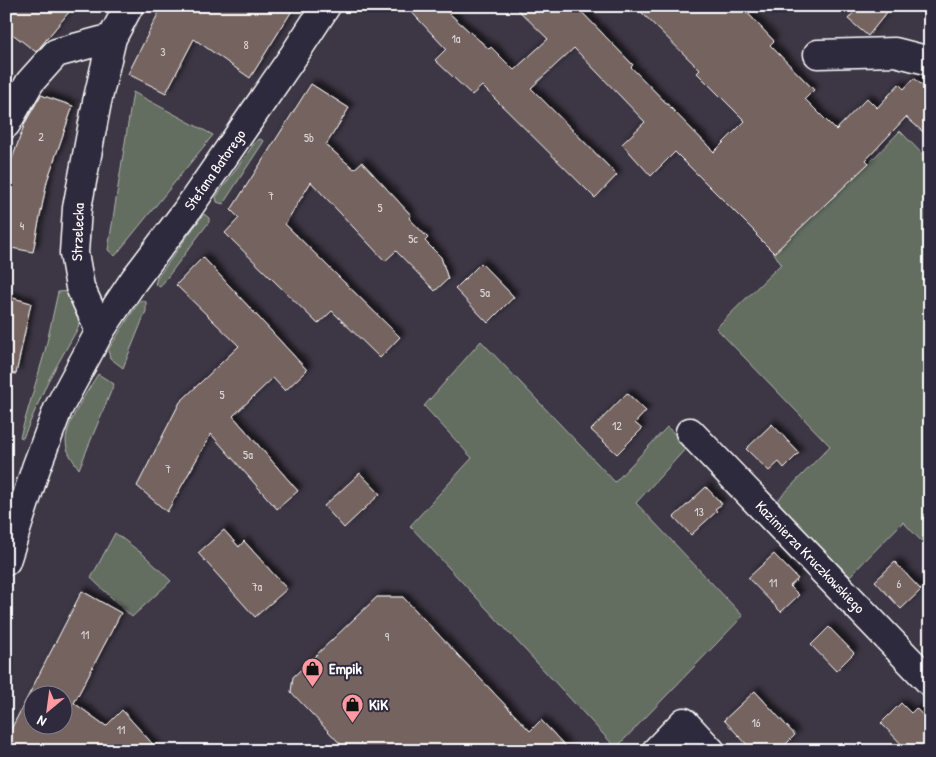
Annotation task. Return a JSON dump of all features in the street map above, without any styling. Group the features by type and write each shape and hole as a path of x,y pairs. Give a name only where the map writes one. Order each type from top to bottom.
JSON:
{"street":[{"name":"Strzelecka","path":"100,331 80,287 74,252 77,208 96,102 112,38 129,6"},
{"name":"Stefana Batorego","path":"100,331 134,280 185,213 326,6"},
{"path":"6,124 30,82 56,53 112,38"},
{"path":"818,54 895,52 930,61"},
{"path":"6,561 36,468 58,409 100,331"},
{"name":"Kazimierza Kruczkowskiego","path":"690,432 930,682"},
{"path":"656,751 684,722 712,751"}],"green space":[{"path":"133,92 213,135 115,256 108,250"},
{"path":"900,131 930,162 930,410 927,413 930,416 930,550 903,522 850,576 775,503 830,446 716,328 781,264 774,253"},
{"path":"260,139 264,141 223,204 217,202 216,197 256,141"},
{"path":"204,214 209,218 209,222 160,287 155,284 157,278"},
{"path":"70,291 77,304 79,313 78,328 48,381 23,438 20,437 45,351 58,292"},
{"path":"143,300 146,302 146,311 123,368 110,358 108,350 135,308"},
{"path":"481,341 615,482 667,427 688,446 636,503 743,616 616,748 410,526 472,458 424,406"},
{"path":"98,374 114,384 79,469 67,449 67,434 78,407"},
{"path":"115,533 144,555 171,581 132,617 91,578"}],"building":[{"path":"6,6 74,6 36,52 6,29"},
{"path":"162,6 295,6 250,78 194,39 166,93 128,74"},
{"path":"406,6 441,6 489,49 491,47 514,70 548,39 514,6 576,6 633,65 631,67 714,152 745,121 697,73 700,70 635,6 741,6 774,41 770,45 814,90 805,99 836,130 867,98 877,108 899,84 904,89 914,78 930,92 930,138 906,117 866,160 869,163 774,253 675,152 651,176 622,144 645,122 574,48 531,88 617,175 595,198 482,86 472,95 435,60 446,49"},
{"path":"859,6 892,6 868,36 848,19"},
{"path":"311,84 349,108 326,145 354,169 362,162 411,215 409,218 428,238 425,241 441,257 448,279 435,291 396,251 385,261 311,182 285,224 400,337 380,358 332,311 318,324 225,233 239,218 231,210"},
{"path":"41,95 73,106 47,181 33,252 6,247 6,176 25,123"},
{"path":"203,257 307,370 285,391 273,378 233,416 298,491 277,509 211,434 167,512 137,486 180,402 239,346 176,285"},
{"path":"481,263 514,297 488,323 455,289"},
{"path":"6,296 31,303 16,374 6,373"},
{"path":"627,393 646,411 635,423 642,429 617,454 591,430"},
{"path":"772,424 799,453 784,468 779,462 769,471 746,449"},
{"path":"360,473 380,494 344,528 324,506"},
{"path":"706,487 722,504 691,535 674,517"},
{"path":"224,530 239,547 244,541 287,589 255,617 198,553"},
{"path":"774,554 798,579 790,586 799,595 781,612 748,578"},
{"path":"895,562 921,590 901,609 875,581"},
{"path":"82,591 121,613 74,703 106,726 122,710 159,751 6,751 6,739 22,708 22,734 72,734 72,684 34,684"},
{"path":"377,597 403,597 530,731 541,720 570,751 347,751 291,692 293,677"},
{"path":"829,627 854,653 836,671 811,645"},
{"path":"755,691 795,735 779,751 753,751 724,720"},
{"path":"901,703 911,713 916,708 930,723 930,751 908,751 881,723"}],"place":[{"name":"Empik","path":"313,688"},
{"name":"KiK","path":"353,724"}]}
